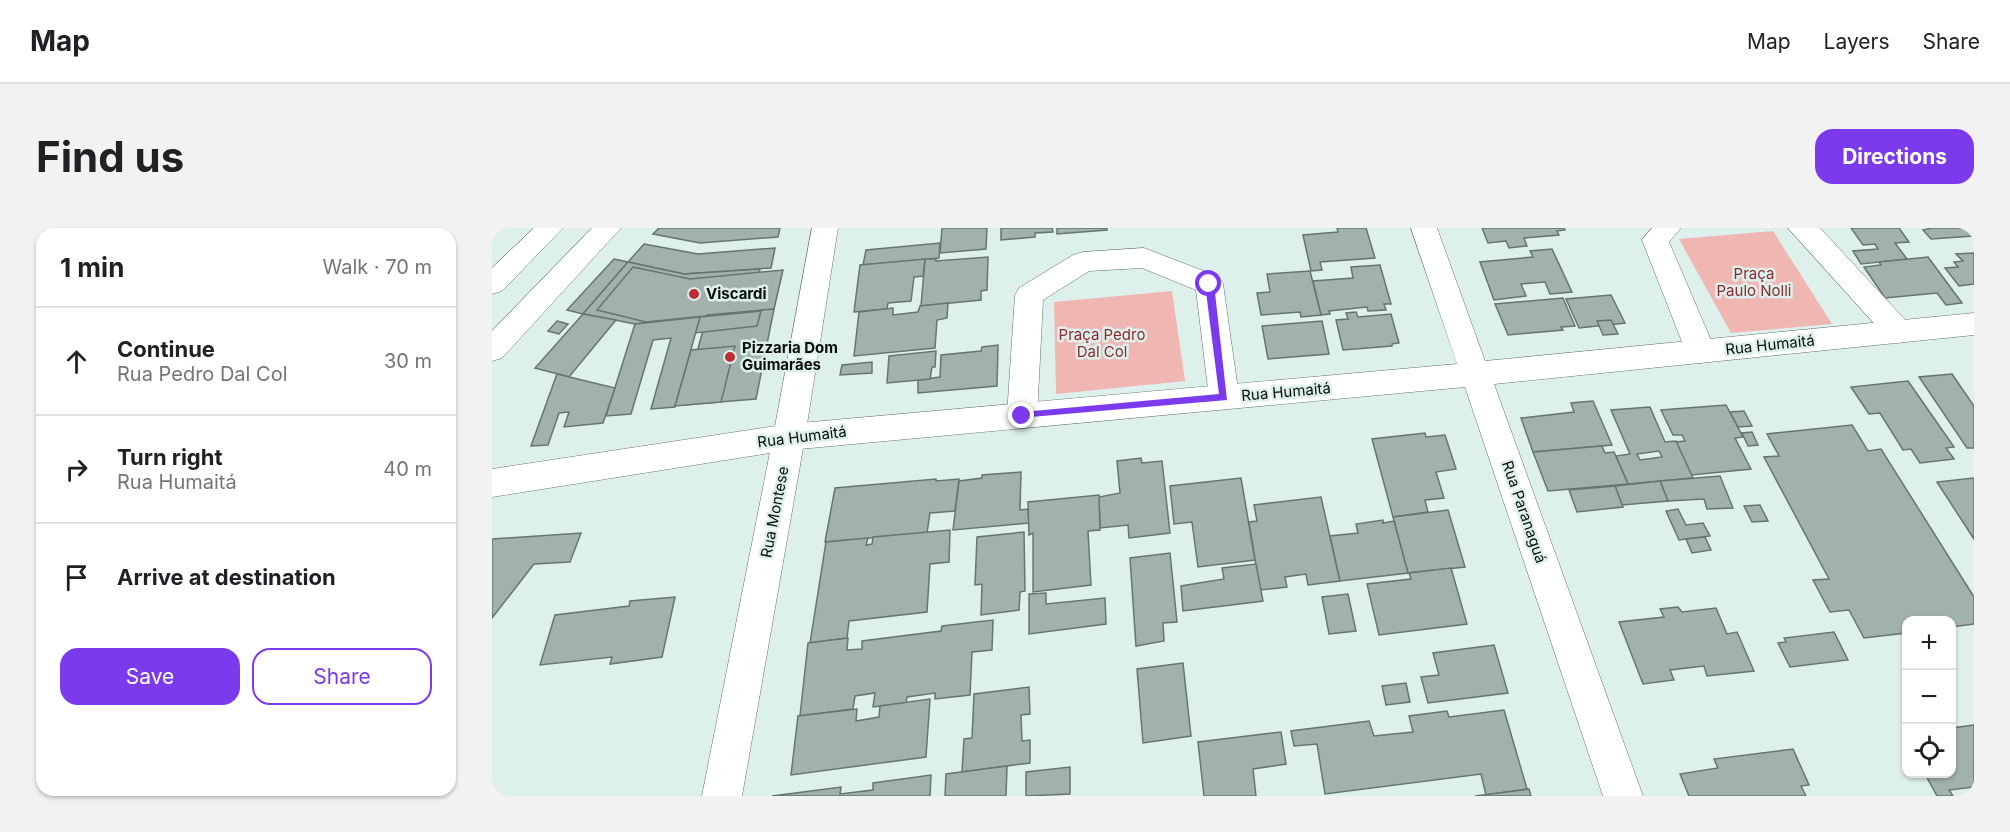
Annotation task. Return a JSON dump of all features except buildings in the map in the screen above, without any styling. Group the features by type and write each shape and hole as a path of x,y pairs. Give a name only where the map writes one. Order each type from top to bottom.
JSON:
{"street":[{"path":"492,284 550,228"},
{"path":"492,350 608,228"},
{"name":"Rua Montese","path":"722,796 789,437 825,228"},
{"name":"Rua Paranaguá","path":"1424,228 1623,796"},
{"path":"1668,228 1655,240 1701,352"},
{"path":"1801,228 1807,230 1899,332"},
{"path":"1022,416 1029,295 1083,262 1144,258 1209,284 1224,398"},
{"name":"Rua Humaitá","path":"492,483 789,437 1476,374 1974,324"}],"green space":[{"name":"Praça Paulo Nolli","path":"1773,231 1832,324 1731,333 1679,239"},
{"name":"Praça Pedro Dal Col","path":"1172,291 1185,381 1056,394 1054,302"}],"place":[{"name":"Viscardi","path":"694,294"},
{"name":"Pizzaria Dom Guimarães","path":"730,357"}],"route":[{"path":"1022,416 1224,398 1209,284"}]}
